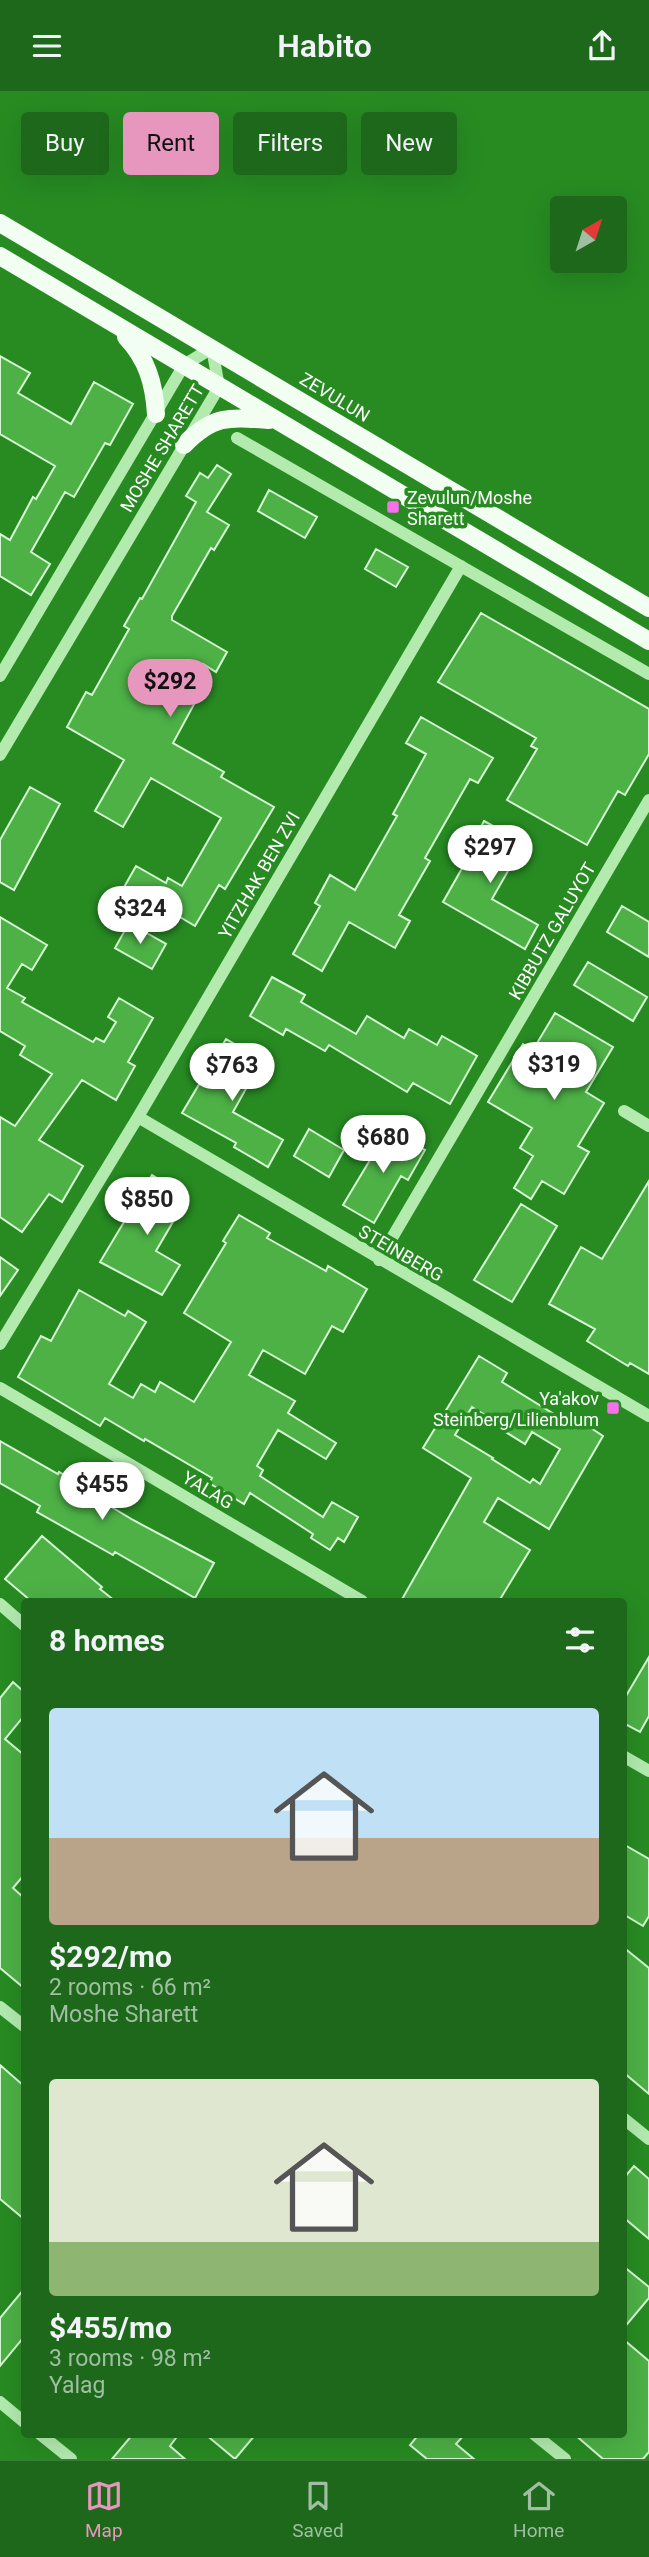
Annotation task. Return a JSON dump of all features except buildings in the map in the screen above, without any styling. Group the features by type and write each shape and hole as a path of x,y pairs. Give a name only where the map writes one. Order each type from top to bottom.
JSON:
{"main road":[{"name":"ZEVULUN","path":"0,223 649,608"},
{"path":"0,256 649,641"},
{"path":"114,324 142,355 154,392 156,414"},
{"path":"184,445 199,430 222,419 275,420"}],"street":[{"name":"MOSHE SHARETT","path":"0,676 184,365 212,348 219,387 0,755"},
{"path":"237,438 649,674"},
{"name":"YITZHAK BEN ZVI","path":"0,1344 138,1117 461,566"},
{"name":"KIBBUTZ GALUYOT","path":"379,1260 649,800"},
{"path":"624,1111 649,1126"},
{"name":"STEINBERG","path":"138,1117 649,1416"},
{"name":"YALAG","path":"0,1388 357,1598"},
{"path":"0,1604 21,1622"},
{"path":"627,1758 649,1771"},
{"path":"0,2007 21,2024"},
{"path":"627,2121 649,2139"},
{"path":"0,2402 21,2420"},
{"path":"45,2438 71,2459"},
{"path":"539,2438 565,2459"}],"place":[{"name":"Zevulun/Moshe Sharett","path":"393,507"},
{"name":"Ya'akov Steinberg/Lilienblum","path":"613,1408"}]}
